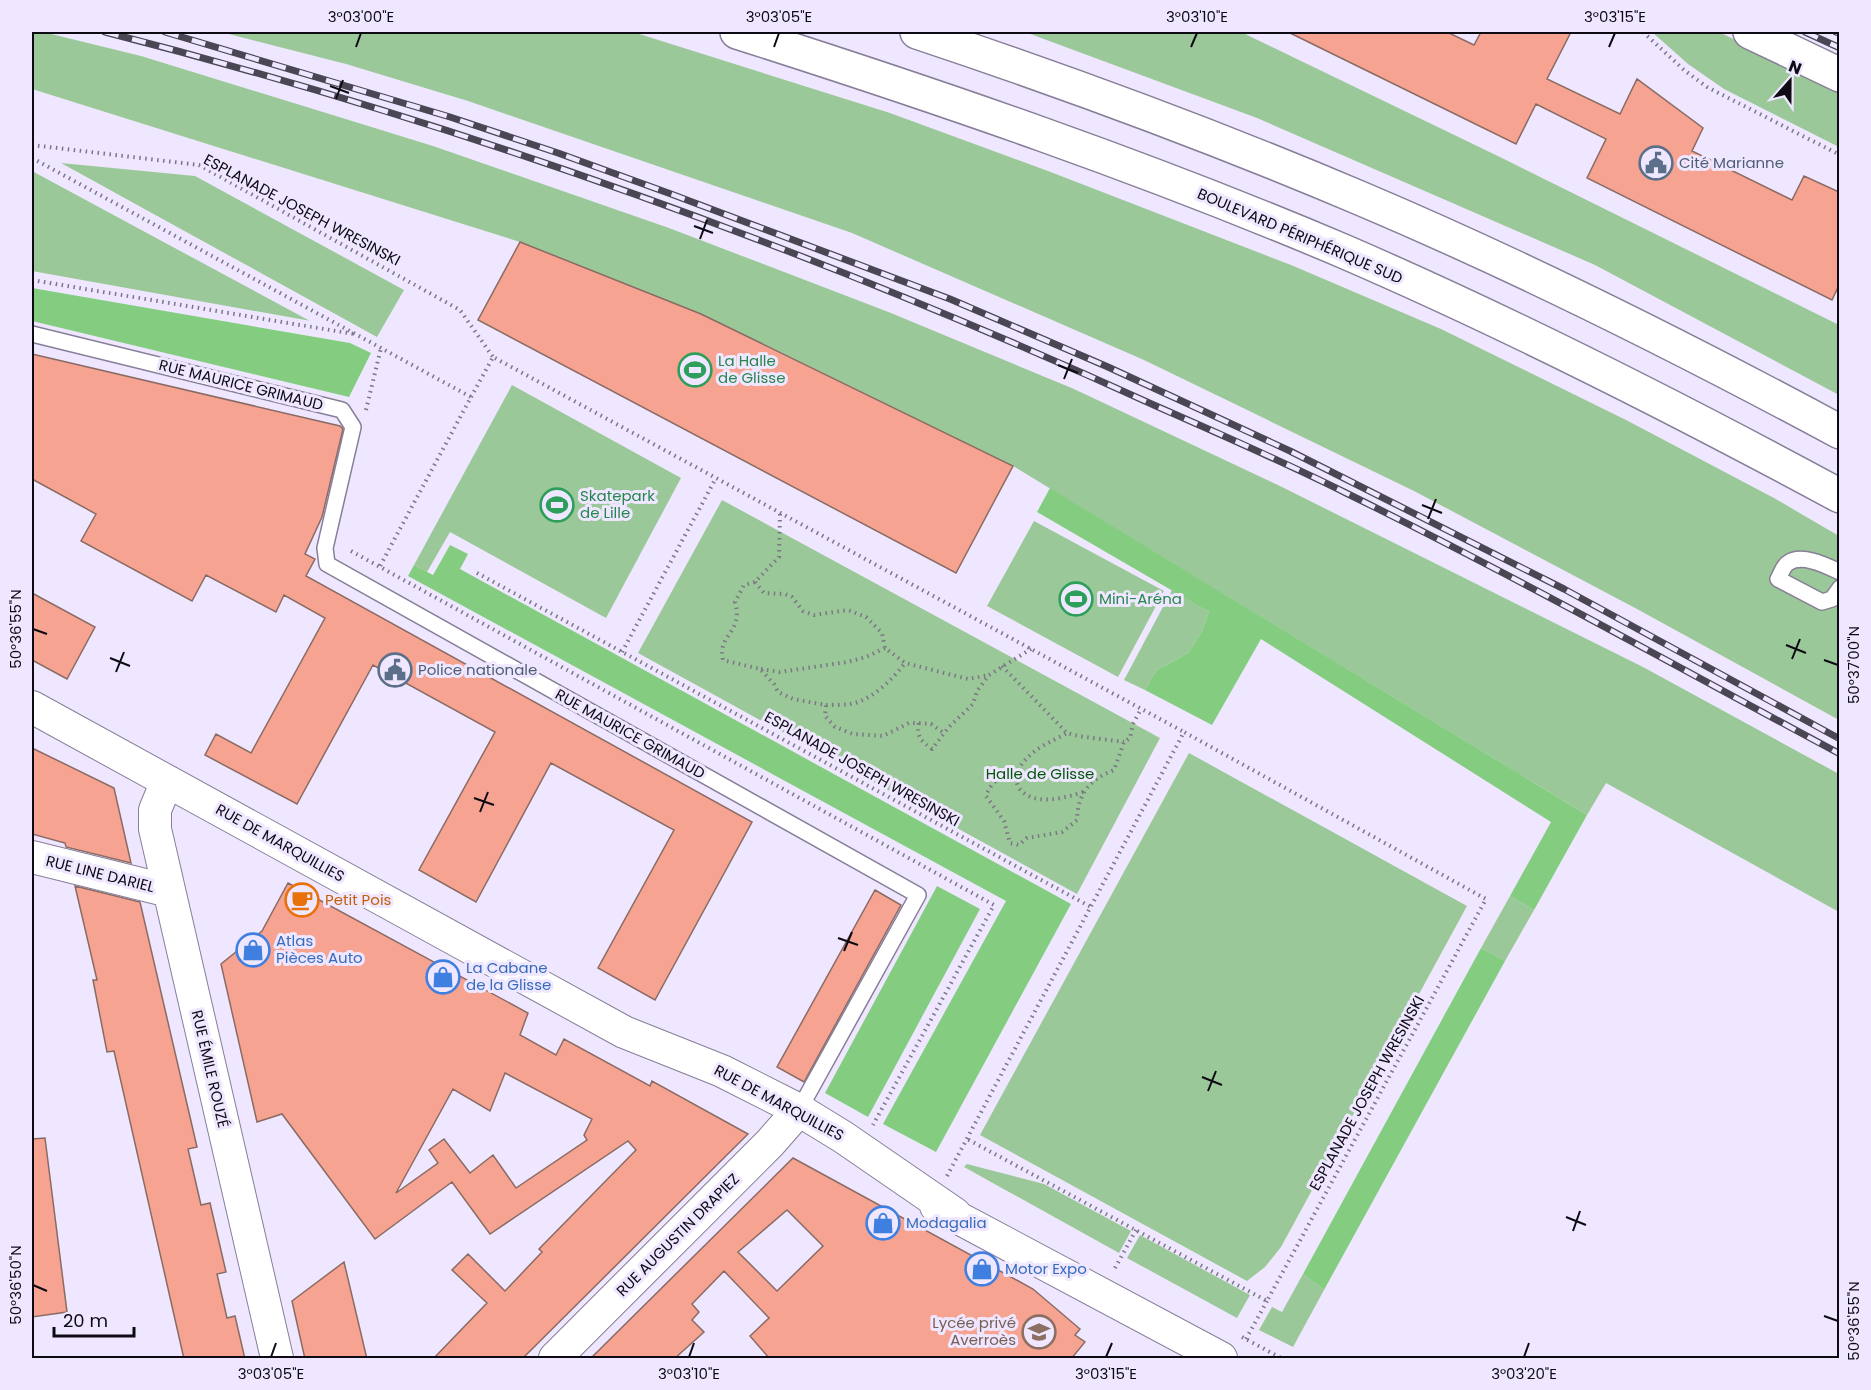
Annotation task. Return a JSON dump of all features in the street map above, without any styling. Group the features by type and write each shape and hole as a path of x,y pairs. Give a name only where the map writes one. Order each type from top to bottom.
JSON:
{"main road":[{"name":"BOULEVARD PÉRIPHÉRIQUE SUD","path":"737,32 955,104 1055,140 1234,206 1341,251 1483,314 1615,378 1839,496"},
{"path":"917,32 1174,124 1373,204 1603,310 1839,432"},
{"path":"1750,32 1839,75"}],"street":[{"name":"RUE DE MARQUILLIES","path":"32,707 624,1032 657,1056 792,1119 897,1187 955,1214 1221,1359"},
{"name":"RUE ÉMILE ROUZÉ","path":"167,781 157,801 154,816 169,891 277,1359"},
{"name":"RUE LINE DARIEL","path":"32,857 169,891"},
{"name":"RUE AUGUSTIN DRAPIEZ","path":"555,1359 792,1119"}],"lane":[{"name":"RUE MAURICE GRIMAUD","path":"32,334 342,410 353,427 325,548 327,564 918,895 792,1119"},
{"path":"1839,573 1820,564 1799,560 1790,561 1778,579 1821,602 1832,599 1839,588"}],"path":[{"path":"1643,32 1684,70 1707,87 1839,154"},
{"name":"ESPLANADE JOSEPH WRESINSKI","path":"32,145 199,165 460,310 493,357 1184,732 1486,899 1267,1301"},
{"path":"32,158 471,397"},
{"path":"32,280 358,335"},
{"path":"368,400 381,348"},
{"path":"380,567 493,357"},
{"path":"622,652 716,478"},
{"path":"780,513 779,557 755,582 744,585 735,603 738,615 735,627 726,638 722,652 723,660 780,672 847,662 866,657 885,648"},
{"name":"ESPLANADE JOSEPH WRESINSKI","path":"477,573 1091,907"},
{"path":"755,582 764,593 785,594 792,597 803,611 814,615 848,610 866,617 882,633 885,648 905,663 968,679 989,675"},
{"path":"919,723 917,732 921,741 932,749 944,733 974,704 977,691 989,675 1031,649"},
{"path":"760,669 778,692 794,699 826,705 852,704 866,698 897,673 905,663"},
{"path":"1002,666 1067,733 1124,742"},
{"path":"826,705 825,716 835,727 853,734 883,736 909,723 931,724 944,733"},
{"path":"1067,733 1036,749 1025,758 1014,775 1003,777 990,785 986,796 1004,820 1010,843 1019,845 1027,838 1062,832 1077,820 1077,806 1083,792 1098,776 1113,771 1124,742 1130,738 1133,724 1141,709"},
{"path":"946,1177 1184,732"},
{"path":"1014,775 1019,788 1030,797 1065,798 1083,792"},
{"path":"967,1139 1267,1301 1246,1339"},
{"path":"1115,1268 1136,1230"}],"green space":[{"path":"32,32 43,32 141,56 433,146 669,228 891,313 1074,389 1282,487 1643,667 1839,774 1839,912 1606,783 1587,815 1013,466 701,314 520,242 32,89"},
{"path":"221,32 633,32 890,113 1291,265 1441,329 1628,421 1774,498 1839,536 1839,720 1637,609 1414,491 1144,360 852,233 468,101 346,64"},
{"path":"1025,32 1241,32 1839,325 1839,395 1595,265 1257,118"},
{"path":"1652,32 1719,32 1839,91 1839,147 1724,89 1688,64"},
{"path":"61,163 195,176 404,290 377,337"},
{"path":"32,171 310,321 32,271"},
{"path":"32,288 350,343 371,353 349,397 32,321"},
{"name":"Skatepark de Lille","path":"512,385 681,478 606,618 450,532 427,572 414,565"},
{"path":"1050,488 1587,815 1534,910 1510,896 1551,822 1261,639 1212,725 1145,690 1156,670 1189,652 1201,633 1209,612 1037,512"},
{"name":"Halle de Glisse","path":"722,500 1160,738 1077,894 638,653"},
{"name":"Mini-Aréna","path":"1034,521 1164,591 1118,677 987,606"},
{"path":"450,545 468,554 460,569 1071,904 936,1152 883,1124 1006,901 408,576 414,565 433,575"},
{"path":"1172,590 1209,612 1201,633 1189,652 1156,670 1145,690 1124,680"},
{"path":"1189,753 1467,906 1281,1247 1265,1267 1247,1281 980,1135"},
{"path":"937,886 980,909 868,1117 825,1093"},
{"path":"1510,896 1534,910 1505,961 1481,948"},
{"path":"1481,948 1505,961 1324,1290 1303,1274"},
{"path":"967,1164 1044,1184 1131,1231 1119,1253 964,1167"},
{"path":"1140,1235 1250,1295 1237,1318 1127,1258"},
{"path":"1303,1274 1324,1290 1293,1347 1259,1330 1272,1307 1282,1312"}],"building":[{"name":"Cité Marianne","path":"1288,32 1447,32 1474,45 1481,32 1571,32 1547,79 1620,114 1637,79 1703,128 1692,151 1792,200 1804,176 1839,192 1839,285 1832,300 1587,178 1606,139 1536,104 1516,144"},
{"name":"La Halle de Glisse","path":"520,242 701,314 1013,466 956,573 478,320"},
{"path":"32,354 340,426 343,429 322,517 305,554 315,559 306,576 752,822 655,1000 598,968 674,830 551,763 476,902 419,870 495,732 373,665 297,804 205,755 216,734 251,753 325,618 284,595 276,612 206,575 192,601 81,541 96,514 32,479"},
{"path":"32,593 95,627 67,679 32,660"},
{"path":"32,748 114,788 131,863 66,847 65,843 32,834"},
{"path":"288,883 528,1013 520,1035 556,1055 564,1039 650,1086 652,1081 748,1134 522,1359 433,1359 487,1303 452,1270 468,1254 505,1291 542,1252 539,1249 636,1150 628,1141 490,1234 452,1182 375,1239 282,1114 257,1122 221,964 262,931","holes":["505,1073 592,1119 584,1135 587,1140 516,1188 493,1155 470,1173 444,1139 429,1150 438,1163 396,1193 453,1089 490,1111"]},
{"path":"75,886 140,902 197,1147 188,1149 201,1205 210,1203 226,1272 217,1274 227,1318 235,1316 245,1359 184,1359 114,1051 107,1052 93,980 97,980"},
{"path":"875,890 901,905 804,1082 777,1067"},
{"path":"45,1138 67,1312 32,1317 32,1139"},
{"path":"793,1158 1033,1289 1080,1329 1075,1335 1085,1342 1071,1359 770,1359 750,1336 769,1318 724,1271 692,1304 699,1312 692,1320 704,1332 674,1359 590,1359","holes":["787,1210 823,1246 777,1291 738,1252"]},
{"path":"344,1262 367,1359 305,1359 292,1301"}],"railway":[{"path":"105,32 240,68 507,150 770,244 1029,349 1228,438 1408,524 1840,754"},
{"path":"165,32 450,117 558,153 950,299 1108,367 1290,451 1564,589 1840,739"},
{"path":"1805,32 1840,48"},
{"path":"1836,32 1840,33"}],"place":[{"name":"Cité Marianne","path":"1656,163"},
{"name":"La Halle de Glisse","path":"695,370"},
{"name":"Skatepark de Lille","path":"557,505"},
{"name":"Mini-Aréna","path":"1076,599"},
{"name":"Police nationale","path":"395,670"},
{"name":"Petit Pois","path":"302,900"},
{"name":"Atlas Pièces Auto","path":"253,950"},
{"name":"La Cabane de la Glisse","path":"443,977"},
{"name":"Modagalia","path":"883,1223"},
{"name":"Motor Expo","path":"982,1269"},
{"name":"Lycée privé Averroès","path":"1039,1332"}]}
